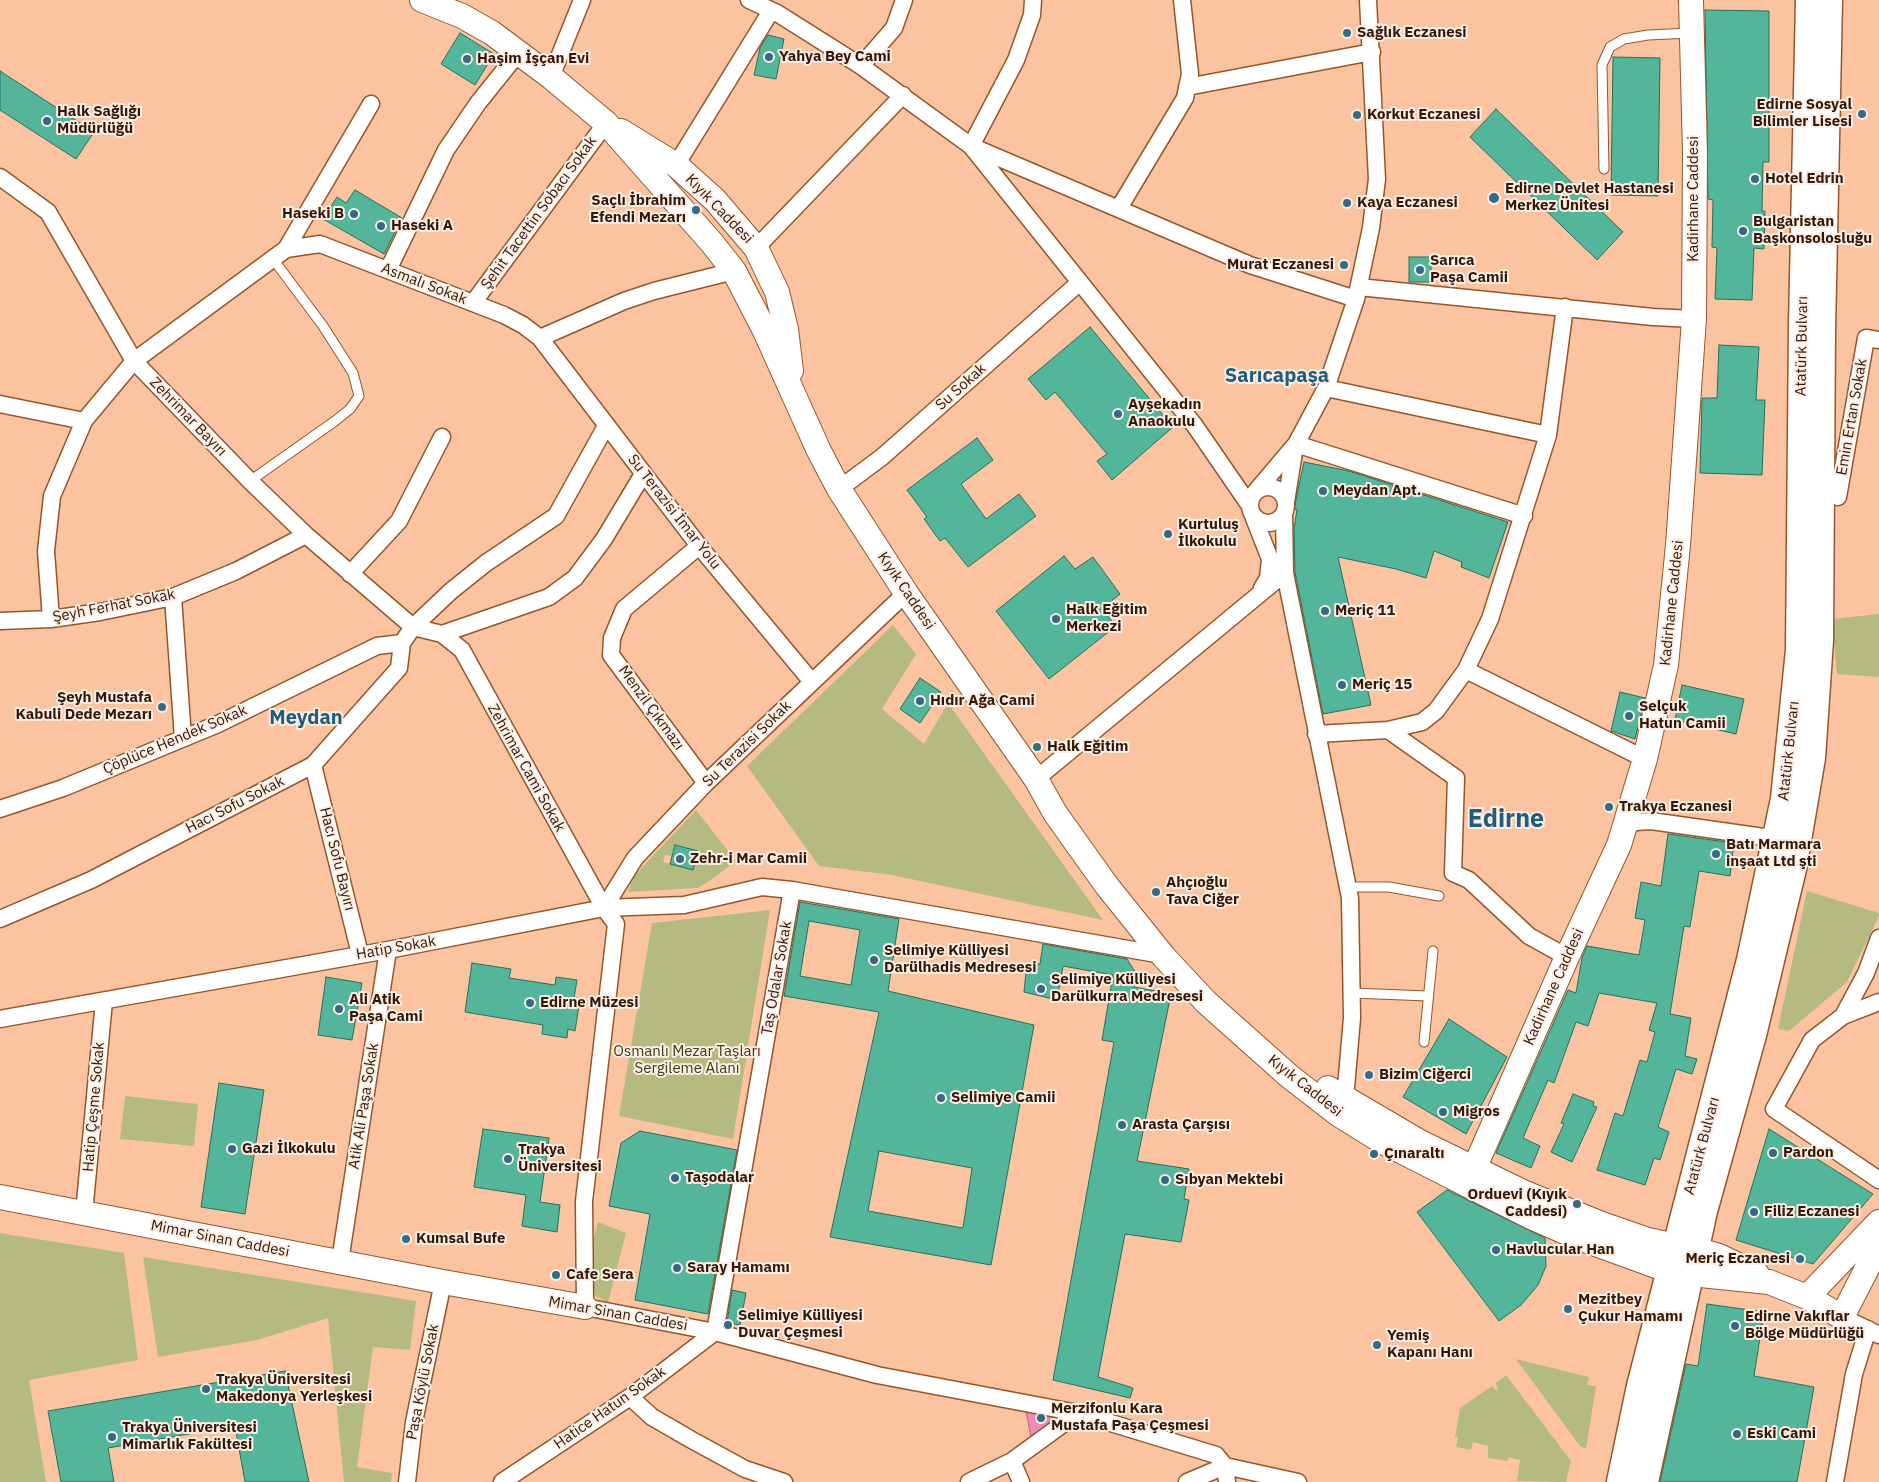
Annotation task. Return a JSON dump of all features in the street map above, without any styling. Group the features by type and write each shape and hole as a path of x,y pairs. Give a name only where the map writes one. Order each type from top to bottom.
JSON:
{"main road":[{"name":"Kıyık Caddesi","path":"422,0 462,16 519,52 606,123 712,243 734,271 765,331 819,451 839,489 906,593 1036,780 1055,813 1107,886 1162,955 1206,1002 1289,1076 1471,1177 1686,1254"},
{"name":"Kadirhane Caddesi","path":"1471,1177 1627,825 1645,759 1666,665 1678,545 1694,319 1695,153 1691,0"},
{"name":"Atatürk Bulvarı","path":"1645,1482 1686,1254 1778,839 1793,721 1798,650 1802,324 1809,0"},
{"name":"Atatürk Bulvarı","path":"1620,1482 1640,1386 1686,1254 1754,1035 1791,878 1812,758 1820,640 1822,331 1829,0"},
{"name":"Kıyık Caddesi","path":"606,123 676,165 715,200 756,248 777,292 786,330 793,392"},
{"name":"Kıyık Caddesi","path":"1036,780 1054,793 1190,967 1222,1001 1302,1068 1341,1106"},
{"name":"Mimar Sinan Caddesi","path":"0,1197 443,1282 585,1307"},
{"path":"1807,1297 1879,1222"},
{"path":"1686,1254 1807,1297 1842,1317 1879,1245"},
{"path":"1686,1254 1741,1265 1769,1282"}],"street":[{"path":"551,77 582,0"},
{"path":"749,0 777,8 903,95 971,146 1250,265 1357,293 1565,307 1653,317 1694,319"},
{"path":"861,66 894,28 904,0"},
{"path":"971,146 1016,60 1032,15 1033,0"},
{"path":"1119,208 1185,98 1190,74 1182,0"},
{"path":"1258,594 1268,578 1270,559 1250,509 1250,500 1296,444 1326,388 1357,293 1371,228 1377,179 1368,0"},
{"path":"676,165 777,8"},
{"path":"388,270 446,150 478,104 519,52"},
{"path":"1187,87 1372,52"},
{"path":"756,248 903,95"},
{"path":"286,249 371,104"},
{"name":"Şehit Tacettin Sobacı Sokak","path":"473,303 606,123"},
{"path":"971,146 1195,426 1258,520 1270,523 1276,521 1285,507"},
{"name":"Zehrimar Bayırı","path":"0,177 48,212 134,361 250,482 306,535 413,628"},
{"name":"Asmalı Sokak","path":"51,619 46,552 52,496 84,421 134,361 286,249 320,244 504,314 524,325 540,338"},
{"path":"540,338 624,301 654,291 734,271"},
{"name":"Su Sokak","path":"839,489 882,457 1080,282"},
{"path":"1316,734 1388,730 1422,722 1436,710 1466,670 1490,619 1548,436 1565,307"},
{"name":"Su Terazisi İmar Yolu","path":"540,338 699,546 812,682"},
{"name":"Emin Ertan Sokak","path":"1838,497 1872,339"},
{"path":"1326,388 1548,436"},
{"path":"0,404 84,421"},
{"name":"Hacı Sofu Sokak","path":"0,919 91,880 313,765 399,668 402,643 413,628 451,591 486,564 556,516 606,426"},
{"path":"350,574 398,521 442,437"},
{"path":"1296,444 1285,507 1285,573 1348,887 1352,993 1341,1106"},
{"path":"1296,444 1524,516"},
{"path":"413,628 442,634 549,597 574,578 604,540 643,474"},
{"path":"1257,490 1262,487 1275,488 1280,491 1285,507"},
{"name":"Şeyh Ferhat Sokak","path":"0,621 51,619 100,612 172,597 236,571 306,535"},
{"name":"Menzil Çıkmazı","path":"699,546 624,609 612,638 611,655 706,783"},
{"path":"1036,780 1285,573"},
{"name":"Su Terazisi Sokak","path":"604,908 635,858 706,783 906,593"},
{"path":"172,597 183,738"},
{"name":"Zehrimar Cami Sokak","path":"442,634 462,650 604,908 616,924 584,1200 585,1307"},
{"name":"Çöplüce Hendek Sokak","path":"0,809 63,788 218,724 377,646 402,643"},
{"path":"1466,670 1645,759"},
{"path":"1388,730 1456,778 1453,873 1469,880 1529,936 1567,957"},
{"name":"Hacı Sofu Bayırı","path":"313,765 360,954"},
{"path":"1627,825 1651,821 1778,839"},
{"name":"Hatip Sokak","path":"0,1020 388,950 604,908 684,905 762,887 792,890 1162,955"},
{"name":"Taş Odalar Sokak","path":"716,1332 792,890"},
{"path":"1843,1016 1866,973 1879,938"},
{"name":"Atik Ali Paşa Sokak","path":"340,1262 388,950"},
{"name":"Hatip Çeşme Sokak","path":"84,1213 104,1001"},
{"path":"1879,1002 1843,1016 1812,1040 1774,1109 1879,1180"},
{"name":"Paşa Köylü Sokak","path":"408,1482 414,1422 443,1282"},
{"name":"Mimar Sinan Caddesi","path":"585,1307 716,1332 877,1375 1078,1413 1216,1454 1226,1474"},
{"path":"1835,1482 1854,1374 1873,1332 1842,1317"},
{"name":"Hatice Hatun Sokak","path":"502,1482 630,1396 716,1332"},
{"path":"630,1396 652,1417 690,1440 745,1469 784,1482"},
{"path":"970,1482 1012,1462 1078,1413"},
{"path":"1012,1462 1021,1482"},
{"path":"1187,1482 1226,1474 1298,1482"}],"lane":[{"path":"1604,169 1602,65 1610,47 1624,39 1648,35 1692,33"},
{"path":"250,482 335,421 350,409 359,396 353,373 323,326 273,259"},
{"path":"1348,887 1389,887 1438,896"},
{"path":"1424,1042 1433,951"},
{"path":"1352,993 1428,996"}],"green space":[{"path":"1879,614 1879,677 1837,674 1832,619"},
{"path":"893,625 916,654 882,709 924,744 948,703 1103,920 892,875 819,866 747,766"},
{"path":"696,810 736,861 698,888 628,892 633,877","holes":["675,845 698,852 693,870 663,862 665,855 672,856"]},
{"path":"1807,891 1879,913 1879,916 1847,982 1789,1031 1778,1029"},
{"name":"Osmanlı Mezar Taşları Sergileme Alanı","path":"770,910 733,1139 619,1116 652,923"},
{"path":"125,1096 198,1104 194,1146 120,1139"},
{"path":"598,1222 626,1233 608,1303 581,1287"},
{"path":"0,1233 124,1253 138,1360 29,1380 46,1482 0,1482"},
{"path":"143,1257 416,1301 410,1350 373,1347 357,1467 392,1473 391,1482 344,1482 328,1318 257,1340 158,1357"},
{"path":"1516,1359 1589,1377 1587,1385 1596,1386 1586,1449 1580,1446"},
{"path":"1506,1375 1571,1461 1566,1482 1517,1481 1520,1460 1508,1457 1508,1461 1488,1458 1488,1446 1473,1442 1471,1450 1456,1447 1458,1437 1455,1437 1460,1408 1492,1386 1495,1390 1498,1390 1496,1383"}],"shaded area":[{"name":"Merzifonlu Kara Mustafa Paşa Çeşmesi","path":"1025,1406 1053,1411 1055,1425 1031,1437"}],"building":[{"path":"1705,10 1769,11 1769,162 1763,162 1762,211 1765,211 1764,249 1754,248 1752,300 1715,299 1717,248 1712,247 1713,200 1708,199"},
{"name":"Haşim İşçan Evi","path":"460,33 494,54 475,85 441,64"},
{"name":"Yahya Bey Cami","path":"768,35 784,39 776,79 754,75 760,48"},
{"path":"1613,57 1660,58 1658,196 1611,195"},
{"name":"Halk Sağlığı Müdürlüğü","path":"0,71 94,132 76,159 0,110"},
{"path":"1496,109 1623,232 1597,260 1470,137"},
{"path":"355,190 402,218 384,254 323,219 337,197 346,203"},
{"name":"Sarıca Paşa Camii","path":"1409,257 1431,257 1431,282 1409,282"},
{"name":"Ayşekadın Anaokulu","path":"1090,327 1173,427 1112,480 1097,461 1107,454 1055,392 1046,400 1028,379"},
{"path":"1719,345 1759,347 1756,400 1765,400 1762,475 1700,473 1702,398 1717,398"},
{"path":"977,438 993,460 961,484 986,519 1019,494 1036,516 968,567 945,538 940,541 924,519 927,517 907,490"},
{"path":"1304,462 1349,471 1508,522 1489,578 1461,567 1462,562 1434,551 1426,578 1396,569 1338,557 1371,705 1323,714 1295,572 1294,528 1297,510 1294,509"},
{"name":"Halk Eğitim Merkezi","path":"1064,556 1075,569 1093,557 1120,594 1102,609 1116,626 1049,679 996,611"},
{"name":"Hıdır Ağa Cami","path":"920,678 941,692 920,723 900,709"},
{"path":"1682,685 1744,699 1736,734 1675,720"},
{"name":"Selçuk Hatun Camii","path":"1620,692 1645,698 1635,739 1611,731"},
{"path":"1668,834 1734,843 1730,876 1699,871 1690,927 1684,926 1670,1014 1691,1018 1685,1056 1697,1059 1692,1074 1676,1069 1658,1127 1669,1132 1660,1160 1654,1158 1645,1185 1597,1170 1615,1113 1623,1116 1640,1060 1647,1062 1655,1032 1649,1030 1657,1003 1599,993 1588,1026 1576,1022 1554,1083 1548,1080 1523,1138 1540,1146 1531,1168 1496,1153 1568,990 1576,993 1582,958 1587,946 1639,955 1645,920 1635,918 1641,882 1661,886"},
{"name":"Zehr-i Mar Camii","path":"675,845 698,851 693,870 670,864"},
{"name":"Selimiye Camii","path":"800,902 899,919 888,991 1034,1025 991,1265 830,1237 879,1012 784,996","holes":["809,921 860,930 851,985 800,976","879,1151 972,1168 963,1228 868,1211"]},
{"name":"Arasta Çarşısı","path":"1043,944 1127,959 1137,975 1134,987 1171,994 1137,1161 1189,1169 1184,1199 1189,1200 1181,1242 1125,1234 1098,1377 1133,1388 1130,1398 1053,1380 1114,1042 1102,1040 1113,975 1063,966 1057,1000 1024,992 1027,963 1040,964"},
{"path":"472,963 511,969 509,978 555,985 556,977 577,980 574,998 580,999 575,1031 568,1029 567,1038 542,1034 543,1025 465,1012"},
{"name":"Ali Atik Paşa Cami","path":"326,977 362,983 352,1040 318,1035"},
{"path":"1449,1019 1507,1057 1466,1134 1403,1097"},
{"name":"Gazi İlkokulu","path":"219,1083 264,1090 245,1214 201,1207"},
{"path":"1573,1094 1594,1102 1593,1106 1597,1107 1572,1162 1551,1152 1564,1124 1561,1123"},
{"path":"483,1129 549,1138 540,1202 560,1205 557,1232 522,1226 526,1195 474,1187"},
{"path":"1769,1129 1873,1194 1813,1264 1736,1240"},
{"path":"640,1131 737,1150 708,1314 635,1300 650,1214 609,1206 621,1143"},
{"name":"Havlucular Han","path":"1447,1190 1545,1238 1546,1266 1538,1285 1521,1305 1499,1321 1417,1212"},
{"path":"732,1290 746,1293 740,1325 727,1323"},
{"name":"Eski Cami","path":"1707,1304 1764,1312 1754,1376 1814,1387 1797,1482 1660,1482 1686,1364 1698,1366"},
{"name":"Trakya Üniversitesi Mimarlık Fakültesi","path":"285,1371 309,1482 245,1482 235,1426 108,1448 114,1482 61,1482 48,1411"}],"place":[{"name":"Sağlık Eczanesi","path":"1347,33"},
{"name":"Yahya Bey Cami","path":"769,57"},
{"name":"Haşim İşçan Evi","path":"467,59"},
{"name":"Edirne Sosyal Bilimler Lisesi","path":"1862,114"},
{"name":"Korkut Eczanesi","path":"1357,115"},
{"name":"Halk Sağlığı Müdürlüğü","path":"47,121"},
{"name":"Hotel Edrin","path":"1755,179"},
{"name":"Edirne Devlet Hastanesi Merkez Ünitesi","path":"1494,198"},
{"name":"Kaya Eczanesi","path":"1347,203"},
{"name":"Saçlı İbrahim Efendi Mezarı","path":"696,210"},
{"name":"Haseki B","path":"354,214"},
{"name":"Haseki A","path":"381,226"},
{"name":"Bulgaristan Başkonsolosluğu","path":"1743,231"},
{"name":"Murat Eczanesi","path":"1344,265"},
{"name":"Sarıca Paşa Camii","path":"1420,270"},
{"name":"Ayşekadın Anaokulu","path":"1118,414"},
{"name":"Meydan Apt.","path":"1323,491"},
{"name":"Kurtuluş İlkokulu","path":"1168,534"},
{"name":"Meriç 11","path":"1325,611"},
{"name":"Halk Eğitim Merkezi","path":"1056,619"},
{"name":"Meriç 15","path":"1342,685"},
{"name":"Hıdır Ağa Cami","path":"920,701"},
{"name":"Şeyh Mustafa Kabuli Dede Mezarı","path":"162,707"},
{"name":"Selçuk Hatun Camii","path":"1629,716"},
{"name":"Halk Eğitim","path":"1037,747"},
{"name":"Trakya Eczanesi","path":"1609,807"},
{"name":"Batı Marmara inşaat Ltd şti","path":"1716,854"},
{"name":"Zehr-i Mar Camii","path":"680,859"},
{"name":"Ahçıoğlu Tava Ciğer","path":"1156,892"},
{"name":"Selimiye Külliyesi Darülhadis Medresesi","path":"874,960"},
{"name":"Selimiye Külliyesi Darülkurra Medresesi","path":"1041,989"},
{"name":"Edirne Müzesi","path":"530,1003"},
{"name":"Ali Atik Paşa Cami","path":"339,1009"},
{"name":"Bizim Ciğerci","path":"1369,1075"},
{"name":"Selimiye Camii","path":"941,1098"},
{"name":"Migros","path":"1443,1112"},
{"name":"Arasta Çarşısı","path":"1122,1125"},
{"name":"Gazi İlkokulu","path":"232,1149"},
{"name":"Pardon","path":"1773,1153"},
{"name":"Çınaraltı","path":"1374,1154"},
{"name":"Trakya Üniversitesi","path":"508,1159"},
{"name":"Taşodalar","path":"675,1178"},
{"name":"Sıbyan Mektebi","path":"1165,1180"},
{"name":"Orduevi (Kıyık Caddesi)","path":"1577,1204"},
{"name":"Filiz Eczanesi","path":"1754,1212"},
{"name":"Kumsal Bufe","path":"406,1239"},
{"name":"Havlucular Han","path":"1496,1250"},
{"name":"Meriç Eczanesi","path":"1800,1259"},
{"name":"Saray Hamamı","path":"677,1268"},
{"name":"Cafe Sera","path":"556,1275"},
{"name":"Mezitbey Çukur Hamamı","path":"1568,1309"},
{"name":"Selimiye Külliyesi Duvar Çeşmesi","path":"728,1325"},
{"name":"Edirne Vakıflar Bölge Müdürlüğü","path":"1735,1326"},
{"name":"Yemiş Kapanı Hanı","path":"1377,1345"},
{"name":"Trakya Üniversitesi Makedonya Yerleşkesi","path":"206,1389"},
{"name":"Merzifonlu Kara Mustafa Paşa Çeşmesi","path":"1041,1418"},
{"name":"Eski Cami","path":"1737,1434"},
{"name":"Trakya Üniversitesi Mimarlık Fakültesi","path":"112,1437"}],"district":[{"name":"Sarıcapaşa","path":"1277,376"},
{"name":"Meydan","path":"306,718"},
{"name":"Edirne","path":"1506,820"}]}
